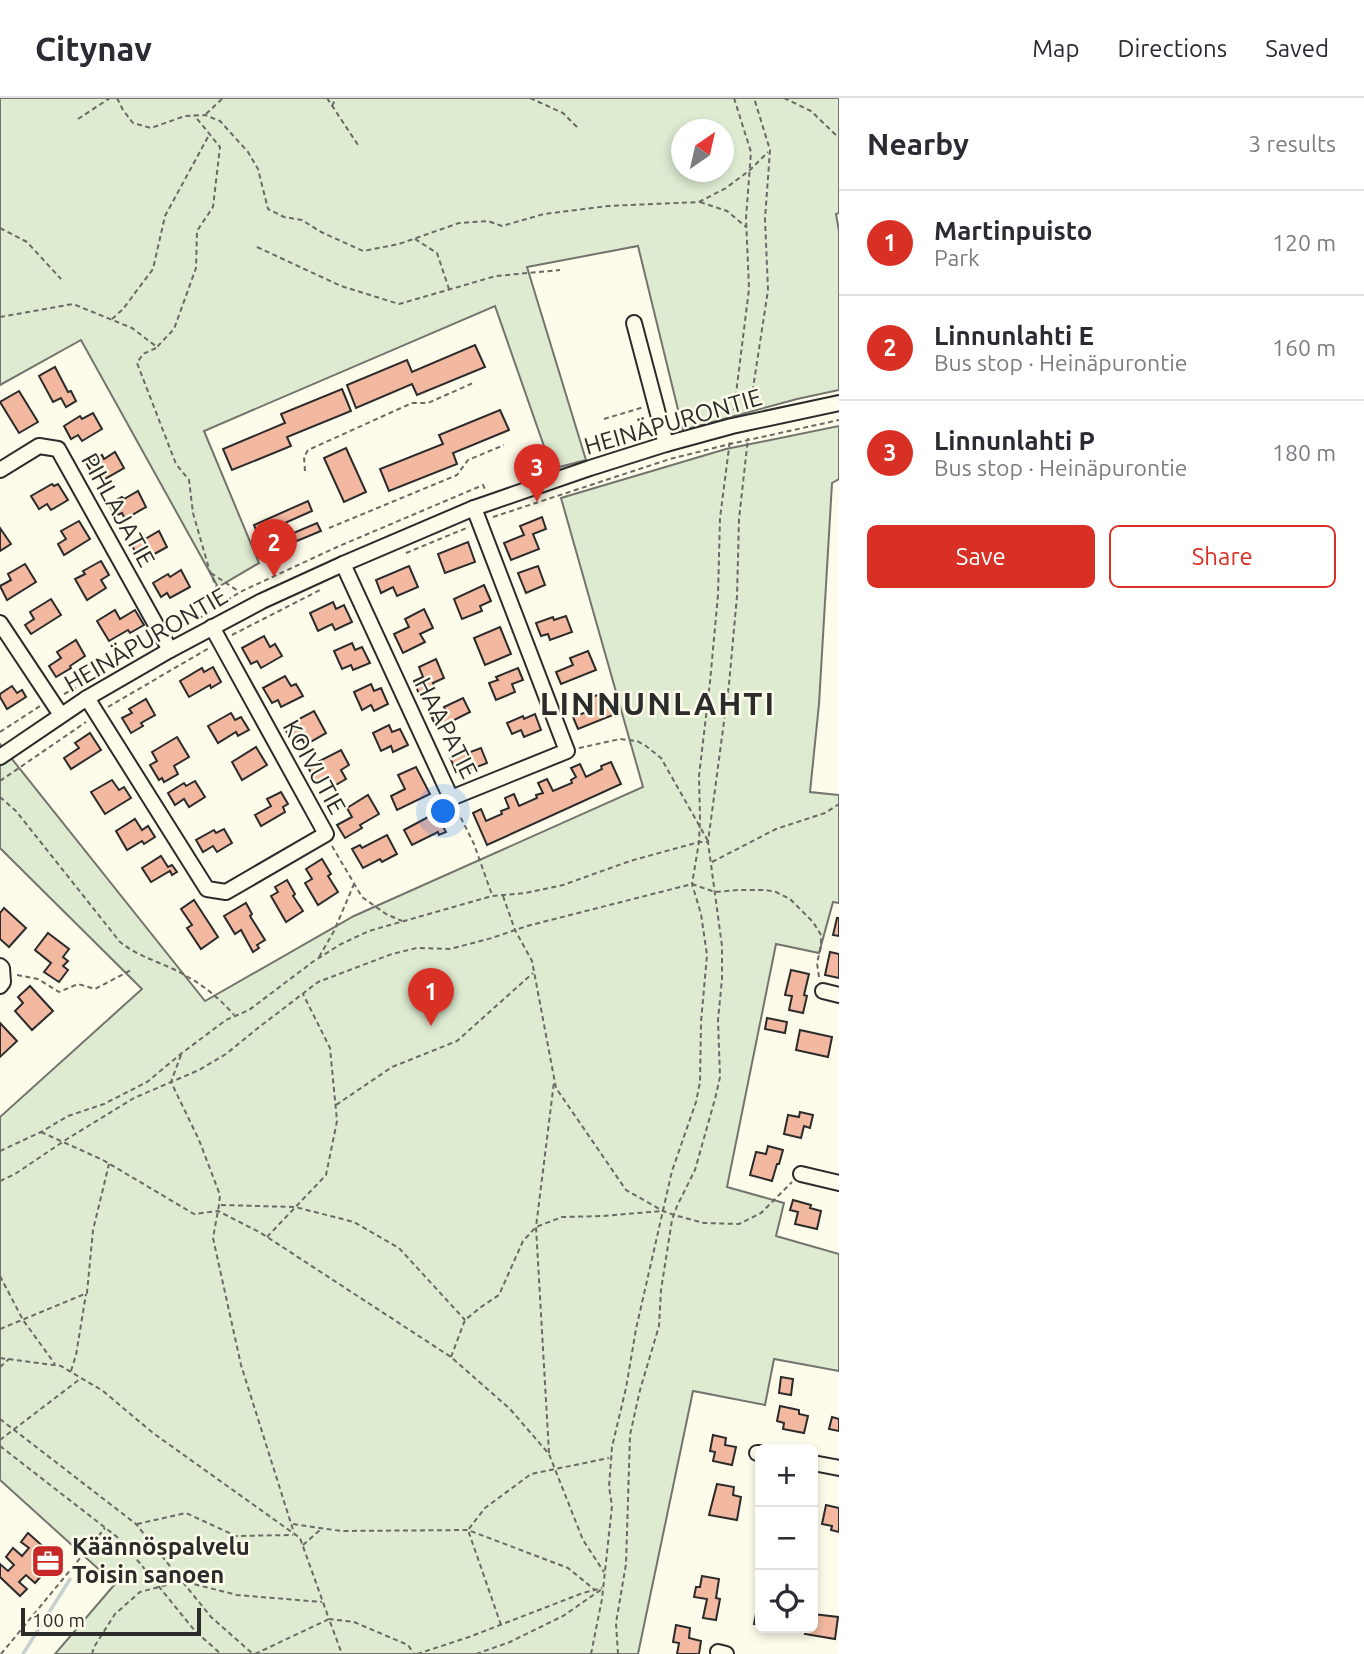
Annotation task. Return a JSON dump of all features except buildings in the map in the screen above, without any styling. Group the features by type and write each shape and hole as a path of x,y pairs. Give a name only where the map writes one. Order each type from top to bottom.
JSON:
{"street":[{"path":"634,323 666,444"},
{"name":"HEINÄPURONTIE","path":"0,757 88,698 212,627 342,564 474,508 666,444 748,422 839,403"},
{"name":"PIHLAJATIE","path":"0,470 38,446 58,449 170,650"},
{"path":"474,508 567,751"},
{"name":"HAAPATIE","path":"342,564 451,798 567,751"},
{"path":"0,623 61,715"},
{"name":"KOIVUTIE","path":"88,698 207,889 226,892 326,834 212,627"},
{"path":"0,966 2,984"},
{"path":"823,992 839,995"},
{"path":"801,1174 839,1183"},
{"path":"818,1464 839,1468"}],"path":[{"path":"78,119 110,98"},
{"path":"117,98 133,123 151,128 194,115 205,115 220,121 248,152 258,169 268,209 284,218 302,220 363,251 399,244 459,223 488,220 502,226 544,214 608,206 699,202 727,211 746,227"},
{"path":"205,115 223,98"},
{"path":"327,98 358,145"},
{"path":"332,106 336,98"},
{"path":"530,98 564,113 579,129"},
{"path":"734,98 751,152 746,227 748,289 734,412"},
{"path":"618,1654 616,1623 626,1564 630,1435 659,1326 674,1215 695,1170 720,1077 718,1020 722,946 708,842 729,684 748,422 768,290 765,219 770,150 754,98"},
{"path":"784,98 811,111 839,138"},
{"path":"194,115 220,147 213,207 197,231 197,268 174,329 157,347 143,354 137,363 176,464 189,480 193,513 210,572 223,603"},
{"path":"111,320 123,309 153,269 165,216 209,134"},
{"path":"699,202 726,188 770,150"},
{"path":"0,228 27,242 61,279"},
{"path":"415,239 437,253 449,290"},
{"path":"257,247 341,286 399,304 496,276 560,270"},
{"path":"0,317 73,304 132,328 157,347"},
{"path":"305,471 304,457 308,450 412,403 428,402 473,383"},
{"path":"604,419 655,404"},
{"path":"408,552 498,515 670,459 839,420"},
{"path":"591,1654 603,1588 612,1506 609,1487 612,1447 672,1171 700,1082 701,1022 707,955 701,914 692,884 699,842 699,776 718,594 720,518 730,444"},
{"path":"329,528 457,475 468,460 504,445"},
{"path":"210,572 240,592"},
{"path":"0,781 97,714 219,642 327,586"},
{"path":"567,751 620,739 636,741 646,746 661,758 708,842"},
{"path":"0,797 16,811 120,942 131,951 188,976 222,1001 235,1016"},
{"path":"451,798 474,844 492,896"},
{"path":"711,862 776,829 825,813 839,804"},
{"path":"326,834 362,897 403,922"},
{"path":"0,1151 68,1116 104,1104 147,1082 226,1020 249,1010 341,944 369,931 492,896 563,885 630,862 699,842 708,842"},
{"path":"319,958 354,884"},
{"path":"0,1181 134,1098 199,1070 226,1054 318,982 392,954 417,948 450,949 692,884 715,892 766,890 784,895 796,904 821,935 817,963 823,992"},
{"path":"502,895 510,919 532,961 556,1088 626,1190 674,1215 704,1223 739,1224 761,1213 801,1174"},
{"path":"2,984 18,974 38,979 60,992 78,984 95,989 133,969"},
{"path":"336,1105 392,1067 457,1041 534,972"},
{"path":"267,1237 326,1175 337,1121 330,1048 303,993"},
{"path":"182,1052 171,1082 199,1140 219,1195 213,1238 240,1365 294,1534"},
{"path":"554,1077 536,1227 549,1454 583,1540 605,1573"},
{"path":"41,1132 109,1163 194,1214 218,1211 267,1237 451,1357 510,1409 549,1454"},
{"path":"71,1372 87,1293 93,1230 109,1163"},
{"path":"219,1205 295,1208 354,1222 399,1248 465,1320"},
{"path":"451,1357 465,1320 499,1294 523,1241 536,1227 562,1217 663,1211"},
{"path":"0,1276 23,1320 56,1366"},
{"path":"0,1329 87,1293"},
{"path":"0,1358 61,1366 103,1391 153,1433 300,1538 342,1654"},
{"path":"0,1367 9,1359"},
{"path":"0,1440 81,1378"},
{"path":"0,1419 136,1524 211,1616 254,1654 330,1619 354,1622 408,1645 415,1654 603,1588"},
{"path":"0,1446 121,1540 195,1632 221,1654"},
{"path":"468,1530 485,1508 531,1474 611,1458"},
{"path":"136,1524 186,1513 236,1536 294,1534"},
{"path":"291,1523 341,1531 468,1530 568,1568 595,1590"},
{"path":"1,1654 106,1528"},
{"path":"303,1546 322,1529"},
{"path":"468,1530 501,1625"},
{"path":"92,1654 115,1615 140,1592 183,1581 237,1595 323,1602"},
{"path":"476,1654 510,1642 563,1616 603,1588"}],"green space":[{"path":"0,98 839,98 839,213 836,214 839,231 839,390 683,430 638,246 527,267 586,460 552,469 495,306 204,431 259,563 218,587 81,340 0,385"},
{"path":"839,426 839,479 832,483 819,704 810,792 839,795 839,903 833,902 819,953 776,944 727,1187 784,1203 776,1236 839,1254 839,1371 774,1359 765,1405 693,1391 638,1654 55,1654 115,1584 0,1480 0,1117 142,989 0,848 0,744 205,1001 354,916 643,787 561,498 726,449"}],"waterway":[{"path":"23,1654 70,1579"}],"place":[{"name":"Linnunlahti P","path":"537,502"},
{"name":"Linnunlahti E","path":"274,577"},
{"name":"Martinpuisto","path":"431,1026"},
{"name":"Käännöspalvelu Toisin sanoen","path":"48,1561"}],"district":[{"name":"LINNUNLAHTI","path":"658,704"}]}
